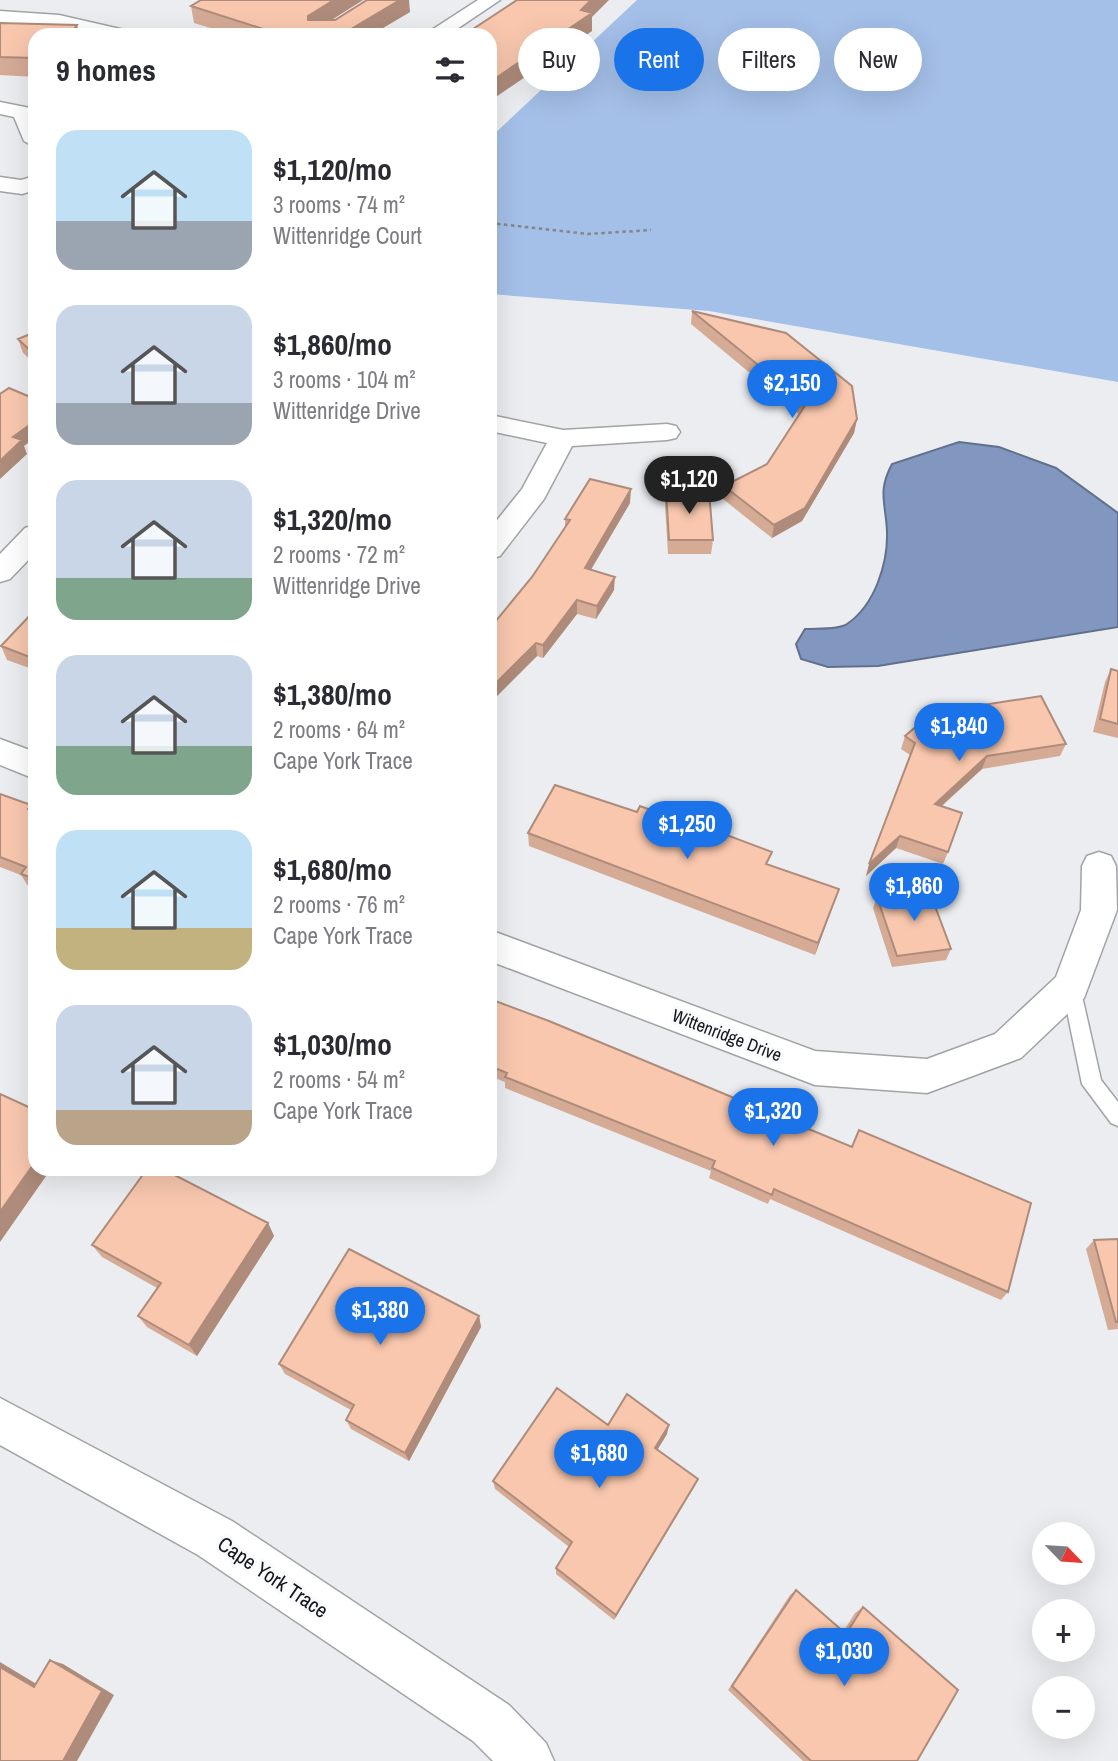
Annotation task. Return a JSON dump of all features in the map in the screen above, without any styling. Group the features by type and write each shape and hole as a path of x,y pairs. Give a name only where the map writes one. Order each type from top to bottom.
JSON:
{"street":[{"path":"27,17 40,0"},
{"path":"445,28 491,0"},
{"path":"0,17 27,17 85,28"},
{"path":"0,108 23,112 28,124"},
{"path":"0,184 28,185"},
{"path":"497,424 563,438 667,432"},
{"path":"497,540 534,493 563,438"},
{"path":"0,572 28,542"},
{"path":"0,751 28,763"},
{"name":"Wittenridge Drive","path":"497,947 815,1069 927,1076 1008,1045 1071,987 1099,910 1099,866"},
{"name":"Cape York Trace","path":"0,1420 215,1538 491,1723 528,1761"}],"lane":[{"path":"1071,987 1091,1084 1118,1118"}],"path":[{"path":"497,222 579,234 617,235 651,230"}],"shaded area":[{"path":"637,0 1118,0 1118,382 709,311 497,295 497,131 540,91 600,91 600,35"},
{"path":"959,442 999,447 1056,468 1118,513 1118,627 878,666 828,667 801,659 796,644 805,629 833,628 847,624 857,616 872,595 882,570 887,544 884,490 892,464"}],"building":[{"path":"201,0 334,0 308,16 308,20 335,20 367,0 400,0 353,28 260,28 191,6"},
{"path":"517,0 591,0 581,10 592,13 570,28 518,28 518,63 497,77 497,28 475,28"},
{"path":"0,23 77,25 75,28 28,28 28,58 0,57"},
{"path":"692,311 786,333 852,386 857,419 805,508 774,525 724,486 767,464 806,404"},
{"path":"28,335 28,348 18,339"},
{"path":"9,388 28,396 28,426 13,437 22,440 0,461 0,394"},
{"path":"590,479 631,489 585,568 615,577 597,606 577,600 543,645 536,643 497,682 497,620 532,577 570,520 565,519"},
{"path":"666,491 709,491 713,540 669,540"},
{"path":"28,617 28,656 1,646"},
{"path":"1111,669 1118,671 1118,724 1100,719"},
{"path":"1041,696 1066,744 987,756 935,804 962,813 948,852 900,836 869,864 915,743 905,736 932,713"},
{"path":"555,785 637,812 640,806 715,834 716,831 772,852 766,864 839,889 818,943 528,833"},
{"path":"0,794 28,804 28,876 21,874 26,867 0,857"},
{"path":"929,890 951,949 897,956 877,897"},
{"path":"497,1002 852,1147 859,1130 1031,1203 1008,1292 774,1189 772,1195 712,1168 715,1161 505,1077 507,1073 497,1069"},
{"path":"0,1094 28,1107 28,1172 0,1212"},
{"path":"142,1176 177,1176 268,1223 189,1345 138,1316 161,1283 92,1245"},
{"path":"1118,1239 1118,1322 1116,1322 1094,1240"},
{"path":"349,1249 479,1316 405,1453 346,1420 354,1405 279,1364"},
{"path":"557,1388 608,1425 627,1394 669,1425 655,1448 698,1479 616,1615 556,1568 572,1542 493,1481"},
{"path":"796,1590 846,1634 863,1607 958,1690 917,1761 811,1761 732,1686"},
{"path":"50,1660 102,1691 63,1761 0,1761 0,1667 34,1687"}]}
